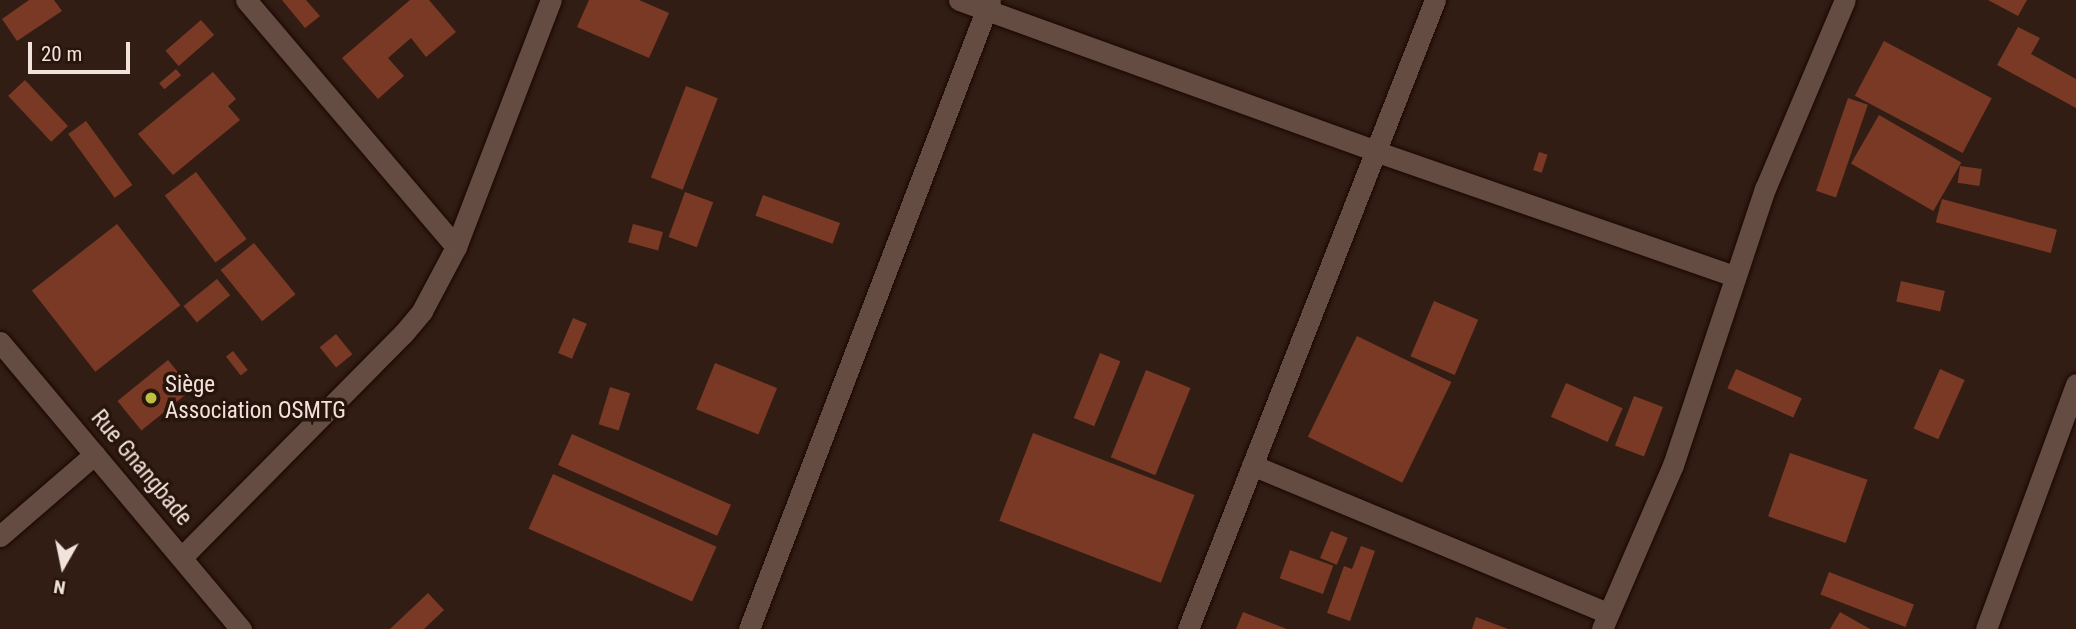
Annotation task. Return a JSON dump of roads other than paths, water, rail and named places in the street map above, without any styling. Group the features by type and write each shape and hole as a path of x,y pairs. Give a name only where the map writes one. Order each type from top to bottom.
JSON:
{"street":[{"path":"246,0 456,247"},
{"path":"182,557 404,334 422,311 456,247 551,0"},
{"path":"959,0 988,6 1376,151 1734,275"},
{"path":"1188,629 1435,0"},
{"path":"1252,465 1605,621 1674,465 1734,275 1765,189 1845,0"},
{"path":"749,629 988,6"},
{"name":"Rue Gnangbade","path":"0,342 241,629"},
{"path":"1986,629 2076,384"},
{"path":"0,536 95,454"}],"place":[{"name":"Siège Association OSMTG","path":"151,398"}]}
